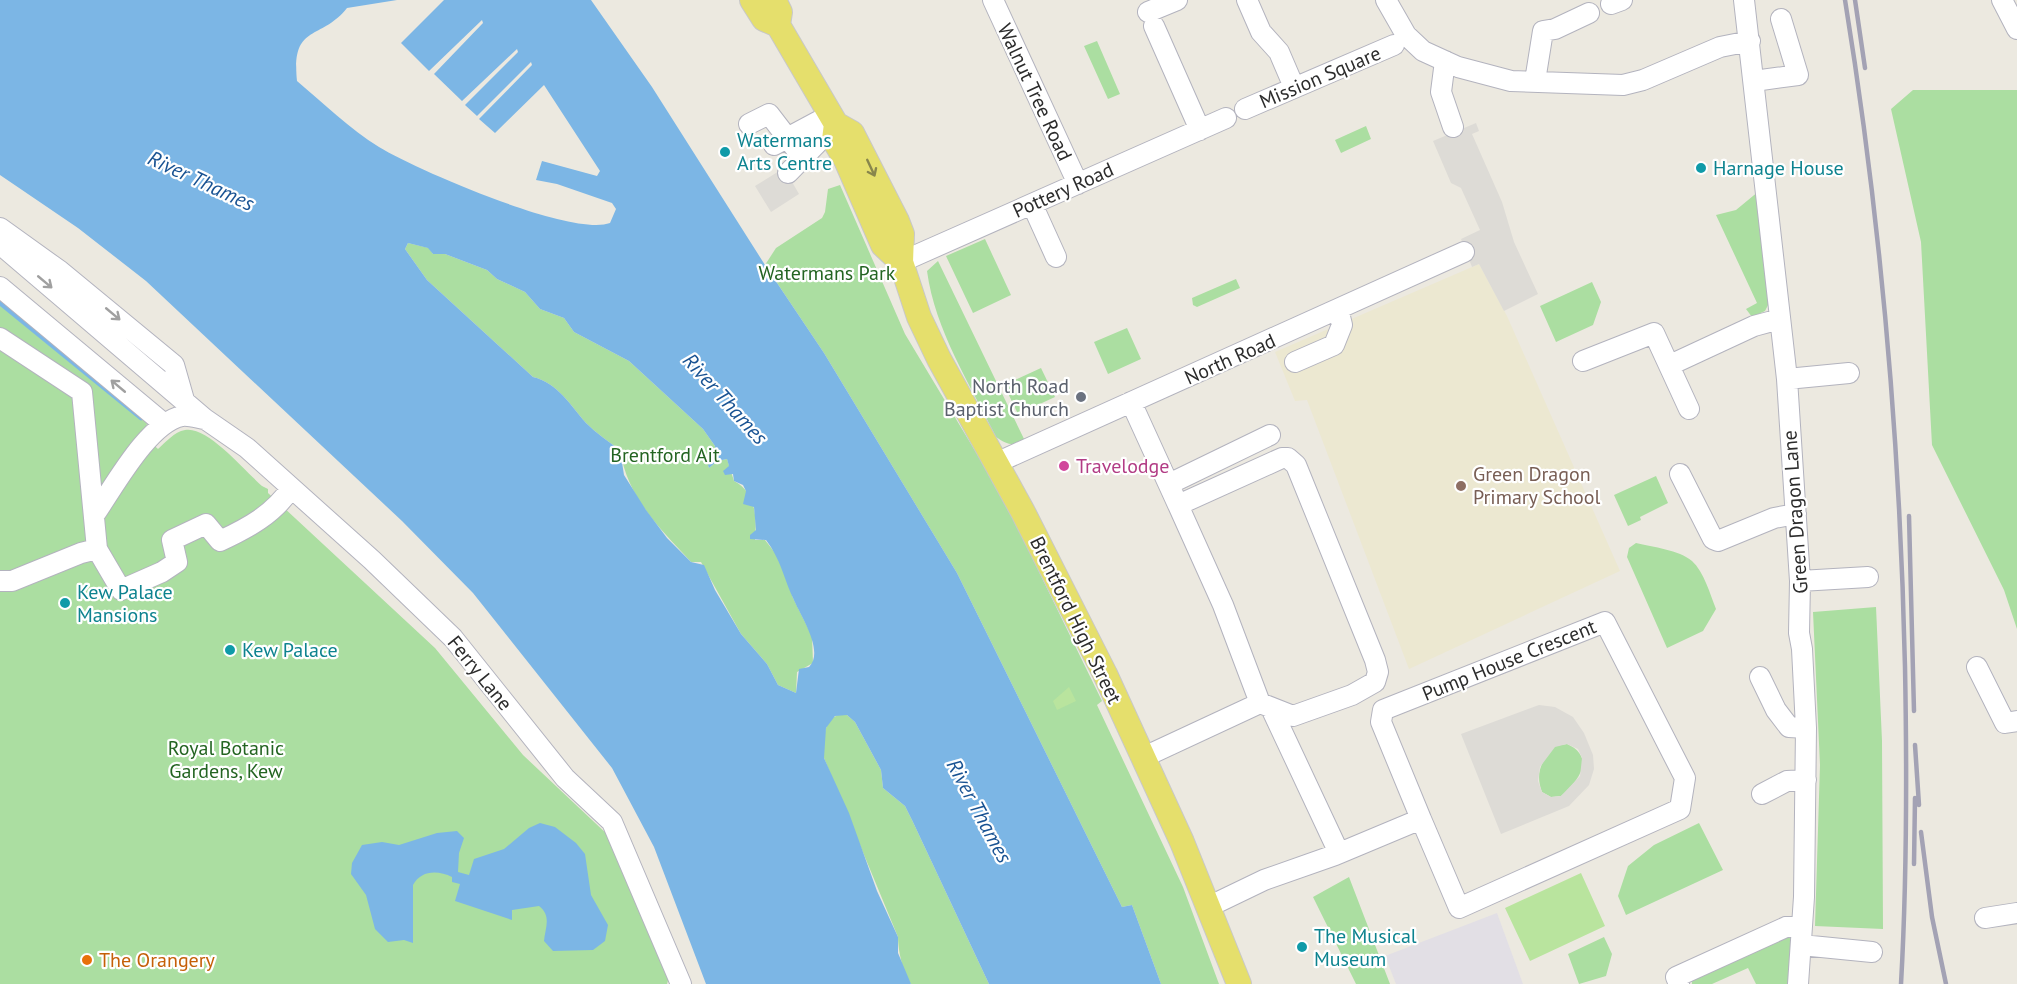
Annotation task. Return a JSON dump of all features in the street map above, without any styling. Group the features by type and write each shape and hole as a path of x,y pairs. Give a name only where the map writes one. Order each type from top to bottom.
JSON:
{"main road":[{"name":"Brentford High Street","path":"752,0 764,19 778,25 833,119 852,133 897,221 902,234 902,262 916,309 939,359 1068,599 1144,757 1239,984"},
{"name":"Brentford High Street","path":"774,0 780,12 778,25"}],"street":[{"name":"Walnut Tree Road","path":"993,0 1078,184"},
{"path":"1177,0 1151,19 1200,129"},
{"path":"1247,0 1261,32 1279,52 1294,87"},
{"path":"1386,0 1406,35 1423,51 1445,61 1503,80 1623,85 1643,80 1720,47 1750,41"},
{"name":"Green Dragon Lane","path":"1744,0 1787,379 1800,581 1798,633 1803,649 1806,780 1798,984"},
{"path":"2002,0 2017,29"},
{"path":"1535,81 1543,31 1556,29 1589,13"},
{"path":"1754,81 1798,75 1781,19"},
{"name":"Mission Square","path":"1245,109 1394,45"},
{"path":"1445,61 1441,92 1453,127"},
{"path":"749,124 769,114 781,142 802,157"},
{"name":"Pottery Road","path":"902,262 1226,118"},
{"path":"781,142 833,119"},
{"path":"788,173 794,169 833,119"},
{"path":"1032,204 1056,257"},
{"path":"0,228 60,271 174,365 184,400"},
{"name":"Ferry Lane","path":"0,244 205,418 233,436 372,560 453,638 565,778 612,822 681,984"},
{"name":"North Road","path":"996,463 1464,252"},
{"path":"0,287 163,423"},
{"path":"1295,362 1334,345 1342,325 1338,309"},
{"path":"1670,365 1754,326 1780,319"},
{"path":"1583,361 1650,333 1658,336 1689,409"},
{"path":"0,338 82,392 97,549 121,590 162,573 177,561 172,540 206,524 220,541 263,518 281,503 291,488"},
{"path":"1787,379 1849,373"},
{"path":"1131,402 1266,705 1339,853"},
{"path":"94,514 163,423 184,416 205,418"},
{"path":"1169,484 1270,435"},
{"path":"1144,757 1266,705 1293,716 1352,694 1375,682 1378,672 1296,465 1282,458 1178,505"},
{"path":"1680,474 1713,539 1718,541 1773,518 1796,514"},
{"path":"0,581 12,581 81,553 97,549"},
{"path":"1800,581 1868,577"},
{"name":"Pump House Crescent","path":"1605,622 1685,778 1680,809 1459,908 1421,819 1380,722 1383,710 1605,622"},
{"path":"1977,667 2005,723 2017,721"},
{"path":"1760,676 1776,710 1788,727 1806,728"},
{"path":"1762,794 1787,781 1806,780"},
{"path":"1208,907 1264,880 1301,868 1421,819"},
{"path":"1985,918 2017,912"},
{"path":"1679,984 1676,977 1696,967 1786,927 1802,925"},
{"path":"1801,945 1872,952"}],"shaded area":[{"path":"1476,123 1479,131 1472,134 1502,202 1514,242 1538,294 1504,311 1479,264 1472,267 1461,239 1480,230 1461,188 1451,183 1433,141"},
{"path":"784,168 799,194 771,212 755,186"},
{"name":"Green Dragon Primary School","path":"1479,264 1507,316 1620,571 1409,669 1307,400 1295,401 1275,352"},
{"path":"1539,705 1555,707 1573,717 1584,733 1593,755 1594,769 1589,785 1569,806 1501,834 1461,734","holes":["1567,744 1578,749 1582,758 1580,776 1561,796 1551,797 1542,792 1538,781 1540,767 1555,747"]},
{"path":"1497,913 1523,984 1396,984 1385,956"}],"green space":[{"path":"1097,41 1120,94 1108,99 1084,46"},
{"path":"1913,90 2017,90 2017,629 2004,590 1932,445 1921,242 1891,109"},
{"path":"1366,126 1371,139 1341,153 1335,140"},
{"name":"Watermans Park","path":"840,185 905,334 1001,494 1102,701 1097,705 1183,887 1219,984 1161,984 1132,905 1122,907 957,573 824,353 765,265 776,248 822,218 828,189"},
{"path":"1759,191 1770,301 1765,311 1752,317 1746,309 1757,303 1716,215 1736,210"},
{"path":"985,239 1011,295 973,313 946,256"},
{"name":"Brentford Ait","path":"408,243 429,248 433,254 445,254 487,270 497,279 525,292 540,309 564,318 574,332 629,361 703,429 715,446 715,460 708,465 709,468 717,461 727,459 734,481 747,492 754,506 755,540 765,540 779,558 793,598 812,636 813,663 797,672 796,693 778,685 767,664 741,634 701,562 691,562 647,511 630,483 620,450 586,423 557,389 533,377 427,280 405,249"},
{"path":"938,261 1025,441 1010,444 996,437 955,356 945,335 931,293 927,271"},
{"path":"1236,279 1240,288 1197,307 1193,305 1192,298"},
{"path":"1592,282 1601,302 1593,325 1556,342 1540,306"},
{"name":"Royal Botanic Gardens, Kew","path":"0,295 148,422 142,434 158,449 174,435 185,430 194,430 215,442 268,489 268,493 435,648 523,755 609,836 670,974 667,984 0,984"},
{"path":"1127,328 1141,359 1108,374 1094,342"},
{"path":"1041,368 1055,397 1018,414 1004,385"},
{"path":"1656,476 1668,503 1640,517 1641,520 1628,526 1614,495"},
{"path":"1636,543 1666,549 1687,557 1700,571 1716,609 1703,631 1667,648 1627,557 1629,548"},
{"path":"1876,607 1882,741 1883,929 1815,926 1820,765 1813,612"},
{"path":"1069,687 1076,701 1057,710 1053,701"},
{"path":"841,714 847,715 855,722 881,770 883,788 905,806 989,984 911,984 908,980 898,937 824,758 824,738 827,726 830,721"},
{"path":"1567,744 1576,749 1581,756 1582,769 1574,783 1561,796 1551,797 1542,792 1539,773 1546,757 1555,746"},
{"path":"1699,823 1723,870 1626,915 1618,896 1628,866 1654,845"},
{"path":"1581,873 1605,926 1530,961 1505,908"},
{"path":"1349,877 1390,984 1356,984 1313,897"},
{"path":"1793,935 1789,984 1756,984 1748,968 1712,984 1692,984 1692,980"},
{"path":"1604,937 1612,954 1606,976 1579,984 1568,954"}],"water":[{"name":"River Thames","path":"0,0 397,0 347,8 337,18 310,35 303,41 299,50 296,63 297,81 368,140 426,171 530,211 590,225 610,223 616,209 612,203 557,184 536,180 542,161 597,176 600,171 544,85 495,133 479,119 532,65 531,62 477,116 465,105 518,52 517,49 462,101 434,74 483,23 482,20 429,71 401,43 444,0 591,0 652,87 824,353 957,573 1122,907 1132,905 1161,984 989,984 905,806 883,788 881,770 855,722 847,715 835,716 826,728 824,758 849,813 877,891 898,937 898,953 911,984 706,984 654,847 612,768 473,593 402,521 146,281 78,228 0,175","holes":["408,243 428,248 433,254 445,254 487,270 497,279 525,292 540,309 564,318 574,332 629,361 703,429 715,446 715,460 708,465 709,468 717,461 727,459 729,466 723,471 725,475 733,474 734,481 743,485 746,491 743,504 754,507 756,530 750,535 750,539 766,540 771,547 810,633 813,643 813,660 809,667 799,669 796,693 778,685 767,664 741,634 715,590 704,565 691,562 667,538 646,510 624,475 620,450 586,423 557,389 533,377 427,280 405,249"]},
{"path":"540,823 555,827 576,843 585,854 591,895 608,925 605,941 593,950 553,951 544,941 547,918 539,906 512,910 512,920 455,901 460,884 452,882 452,877 436,872 420,876 413,885 413,943 404,940 388,942 375,929 366,895 351,874 352,863 362,845 382,842 399,845 437,833 457,831 464,838 459,853 458,872 469,875 474,859 504,849 529,828"}],"waterway":[{"path":"0,303 141,418"}],"railway":[{"path":"1845,0 1869,166 1887,332 1899,499 1906,746 1901,984"},
{"path":"1855,0 1865,68"},
{"path":"1909,516 1914,711"},
{"path":"1915,745 1919,805"},
{"path":"1914,864 1915,798"},
{"path":"1921,832 1932,917 1946,984"}],"place":[{"name":"Watermans Arts Centre","path":"725,152"},
{"name":"Harnage House","path":"1701,168"},
{"name":"North Road Baptist Church","path":"1081,397"},
{"name":"Travelodge","path":"1064,466"},
{"name":"Green Dragon Primary School","path":"1461,486"},
{"name":"Kew Palace Mansions","path":"65,603"},
{"name":"Kew Palace","path":"230,650"},
{"name":"The Musical Museum","path":"1302,947"},
{"name":"The Orangery","path":"87,960"}]}
